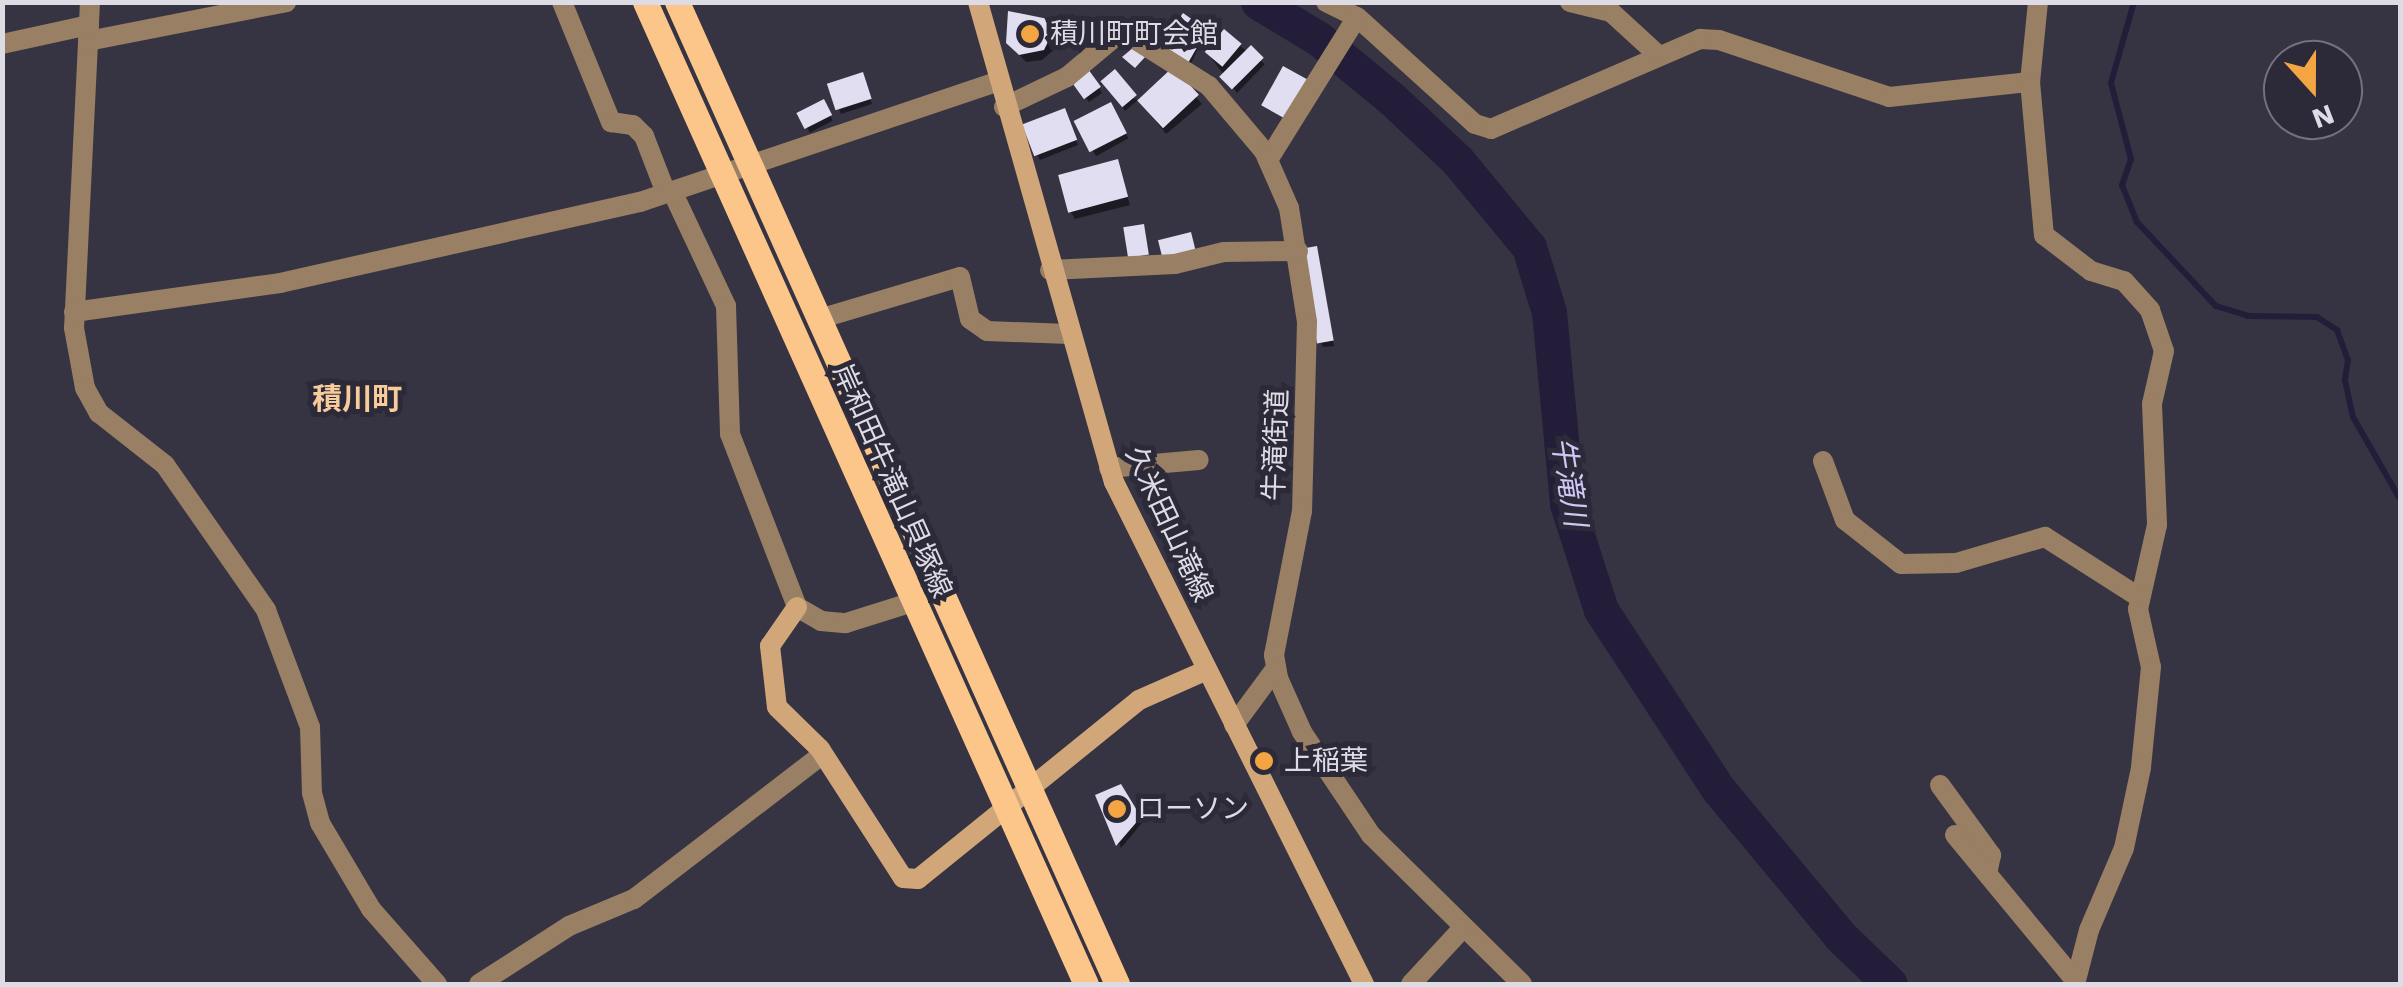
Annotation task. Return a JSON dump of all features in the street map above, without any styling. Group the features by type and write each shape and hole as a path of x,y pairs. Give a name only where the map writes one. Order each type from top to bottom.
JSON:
{"main road":[{"name":"岸和田牛滝山貝塚線","path":"645,2 1086,984"},
{"name":"岸和田牛滝山貝塚線","path":"677,2 1117,984"}],"street":[{"path":"90,2 74,312 77,367 99,413 165,464 266,610 310,727 312,793 334,852 371,910 437,984"},
{"path":"2,44 286,2"},
{"path":"562,2 610,122 633,125 644,136 726,306 730,434 797,607 821,621 846,623 913,602"},
{"name":"久米田山滝線","path":"978,2 996,82 1109,468 1364,984"},
{"path":"1570,2 1611,12 1657,54"},
{"path":"2038,2 2030,82 2044,235 2091,271 2124,282 2150,310 2164,351 2152,404 2156,525 2140,597 2152,668 2141,768 2124,848 2075,982"},
{"path":"1330,3 1357,17 1475,124 1491,128 1657,54 1719,40 1849,86 1915,99 2030,82"},
{"path":"1268,160 1357,17"},
{"name":"牛滝街道","path":"1004,107 1067,77 1117,35 1128,35 1209,86 1268,160 1298,251 1307,322 1303,498 1276,668"},
{"path":"74,312 280,282 495,238 669,192 996,82"},
{"path":"1050,270 1175,264 1224,252 1298,251"},
{"path":"820,319 960,278 970,319 988,331 1070,334"},
{"path":"1109,468 1199,460"},
{"path":"1823,461 1846,520 1901,564 1956,563 2046,538 2140,597"},
{"path":"797,607 770,646 770,688 790,725 823,754 903,878 918,879 1139,700 1208,670"},
{"path":"1234,725 1276,668"},
{"path":"1276,668 1302,732 1371,835 1522,984"},
{"path":"478,984 569,926 634,899 823,754"},
{"path":"1940,785 1991,856 1987,874"},
{"path":"1956,835 2075,982"},
{"path":"1411,984 1462,928"}],"building":[{"name":"積川町町会館","path":"1008,11 1058,21 1044,50 1019,55 1006,43"},
{"path":"1183,13 1207,30 1184,70 1156,52"},
{"path":"1224,29 1242,44 1222,67 1205,52"},
{"path":"1251,45 1264,58 1232,90 1219,77"},
{"path":"1134,47 1146,56 1135,68 1122,57"},
{"path":"1283,66 1308,80 1287,119 1261,105"},
{"path":"1173,67 1199,95 1163,128 1137,100"},
{"path":"1088,69 1101,87 1084,99 1071,81"},
{"path":"1115,69 1137,95 1122,107 1100,81"},
{"path":"863,72 872,99 836,110 827,84"},
{"path":"824,99 832,115 805,129 796,113"},
{"path":"1111,102 1127,133 1089,152 1074,121"},
{"path":"1065,108 1077,140 1034,156 1022,124"},
{"path":"1118,159 1128,197 1068,213 1058,175"},
{"path":"1144,224 1149,255 1128,258 1123,227"},
{"path":"1191,232 1196,252 1163,261 1158,240"},
{"path":"1317,246 1334,341 1317,343 1300,249"},
{"path":"1121,784 1141,817 1116,846 1095,795"}],"waterway":[{"name":"牛滝川","path":"1258,2 1319,39 1392,99 1457,160 1529,247 1549,312 1567,504 1601,610 1719,790 1840,936 1890,984"},
{"path":"2134,2 2111,83 2131,159 2122,185 2137,222 2216,306 2248,316 2317,317 2337,330 2348,360 2345,380 2353,417 2400,499"}],"place":[{"name":"積川町町会館","path":"1030,34"},
{"name":"上稲葉","path":"1264,761"},
{"name":"ローソン","path":"1117,809"}],"district":[{"name":"積川町","path":"357,399"}]}
